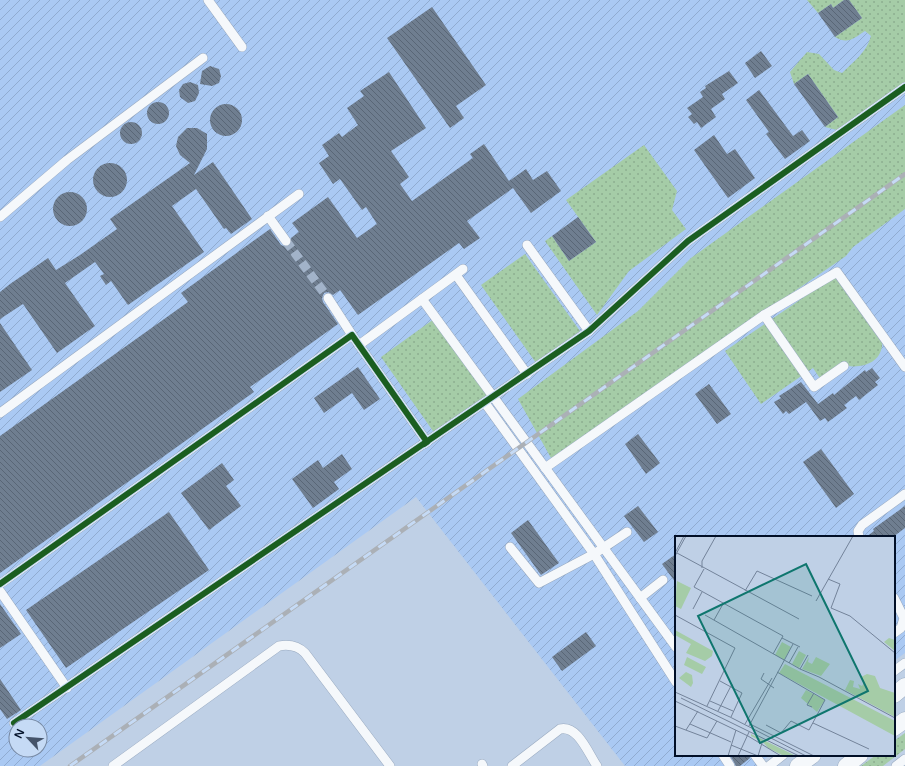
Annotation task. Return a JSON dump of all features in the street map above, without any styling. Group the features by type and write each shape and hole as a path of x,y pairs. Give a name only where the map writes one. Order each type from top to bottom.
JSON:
{"highway":[{"path":"895,694 905,686"},
{"path":"895,727 905,720"},
{"path":"798,766 812,756"},
{"path":"846,766 859,756"}],"street":[{"path":"208,0 242,47"},
{"path":"0,217 67,160 203,58"},
{"path":"21,718 589,331 688,241 905,87"},
{"path":"0,413 299,194"},
{"path":"268,216 286,241"},
{"path":"527,245 589,331"},
{"path":"358,345 460,272 527,374"},
{"path":"545,468 764,315 837,272 905,366"},
{"path":"328,298 358,345 427,442 424,444"},
{"path":"422,299 594,554 675,680"},
{"path":"764,315 814,387 844,366"},
{"path":"0,584 352,335"},
{"path":"489,400 545,468 675,646"},
{"path":"859,536 858,531 862,525 905,494"},
{"path":"510,546 539,583 594,554 627,532"},
{"path":"640,598 663,580"},
{"path":"0,591 66,688"},
{"path":"895,600 904,618 901,628 895,632"},
{"path":"113,766 279,646 288,645 297,647 305,653 390,766"},
{"path":"895,670 905,663"},
{"path":"512,766 560,729 566,728 574,732 597,766"},
{"path":"724,756 730,766"},
{"path":"756,756 763,766"},
{"path":"769,766 782,756"},
{"path":"896,766 905,759"}],"shaded area":[{"path":"0,0 905,0 905,653 895,660 895,536 675,536 675,756 769,756 756,766 625,766 416,497 40,766 0,766"}],"green space":[{"path":"807,0 844,0 833,8 831,4 818,13"},
{"path":"849,0 905,0 905,82 837,130 825,127 838,117 808,74 794,84 790,72 807,52 819,54 834,70 842,73 863,52 871,36 865,31 851,40 844,40 835,37 862,18"},
{"path":"905,105 905,209 853,247 846,256 551,458 518,399 638,311 691,258"},
{"path":"644,145 677,191 672,210 686,229 629,271 597,315 545,241 552,236 569,261 596,242 566,200"},
{"path":"525,254 580,331 536,363 481,285"},
{"path":"838,274 882,338 880,353 871,362 865,365 842,365 821,380 813,368 761,404 725,351"},
{"path":"434,319 489,396 435,434 381,357"},
{"path":"905,733 905,749 883,766 861,766 875,756 895,756 895,740"}],"building":[{"path":"844,0 849,0 862,18 835,37 818,13 831,4 833,8"},
{"path":"432,7 486,85 456,106 464,118 450,128 387,38"},
{"path":"761,51 772,66 755,78 745,63"},
{"path":"210,66 219,69 221,76 219,83 212,86 200,84 202,71"},
{"path":"729,71 738,83 722,94 725,99 711,109 716,117 701,128 697,122 694,124 688,117 692,114 687,108 703,97 700,92 706,88 705,86"},
{"path":"389,72 426,128 391,151 409,177 400,184 412,201 473,158 470,154 484,144 509,181 526,169 533,180 547,171 561,191 531,213 513,188 467,221 480,238 464,249 459,243 358,315 340,290 333,295 328,292 324,293 322,298 323,302 338,324 250,387 254,392 0,573 0,436 188,302 181,293 270,229 281,245 286,247 290,246 291,238 299,232 292,223 328,197 357,238 377,224 366,207 362,210 340,179 333,184 319,163 329,156 322,145 339,133 342,137 358,125 347,108 364,96 360,91"},
{"path":"808,74 838,117 825,127 794,84"},
{"path":"190,82 198,85 199,93 195,101 188,103 180,97 179,90 183,84"},
{"path":"759,90 793,136 802,130 810,141 785,159 766,134 769,132 746,100"},
{"path":"154,102 162,102 169,109 169,117 162,124 154,124 147,117 147,109"},
{"path":"223,104 229,104 239,111 242,120 241,126 235,133 229,136 223,136 213,129 210,123 210,117 217,107"},
{"path":"131,122 139,125 142,133 139,141 131,144 123,141 120,133 123,125"},
{"path":"187,128 197,128 207,134 207,149 194,175 213,162 252,219 231,234 226,228 224,229 196,189 172,206 204,252 128,305 111,281 106,285 100,276 104,274 95,262 65,283 95,326 57,353 23,304 0,319 0,292 48,258 56,270 80,255 117,229 110,219 190,163 180,155 176,146 178,137"},
{"path":"714,135 727,154 735,149 755,178 728,198 694,150"},
{"path":"107,163 113,163 122,168 126,174 126,186 122,192 113,197 107,197 98,192 93,183 93,177 98,168"},
{"path":"67,192 73,192 82,197 86,203 86,215 82,221 73,226 67,226 58,221 53,212 53,206 58,197"},
{"path":"578,217 596,242 569,261 552,236"},
{"path":"0,323 32,370 0,392"},
{"path":"358,367 380,399 364,410 352,393 324,413 314,398"},
{"path":"872,368 880,378 875,382 878,385 859,400 856,396 844,405 847,408 828,422 825,418 820,421 806,402 789,414 786,411 783,414 774,402 781,398 779,396 801,382 818,404 833,393 834,395 865,370 866,372"},
{"path":"709,384 731,414 717,424 695,394"},
{"path":"638,434 660,463 646,474 625,444"},
{"path":"821,449 854,494 836,508 803,462"},
{"path":"342,454 352,469 334,482 339,489 313,508 292,479 318,460 323,468"},
{"path":"222,463 234,480 226,486 241,506 209,530 181,493"},
{"path":"638,506 658,532 644,542 624,516"},
{"path":"905,506 905,528 894,536 867,536 874,531 873,529"},
{"path":"169,512 209,570 66,668 26,610"},
{"path":"528,520 559,563 541,575 511,533"},
{"path":"675,555 675,582 662,564"},
{"path":"0,604 21,634 0,648"},
{"path":"586,632 596,646 562,671 552,657"},
{"path":"0,679 21,710 7,719 0,709"},
{"path":"731,756 749,756 750,758 740,766 736,766"}],"tunnel":[{"path":"286,241 328,298"}],"railway":[{"path":"70,766 905,174"}],"cycle path":[{"path":"21,718 589,331 688,241 905,87"},
{"path":"0,584 352,335 427,442 424,444"}]}
